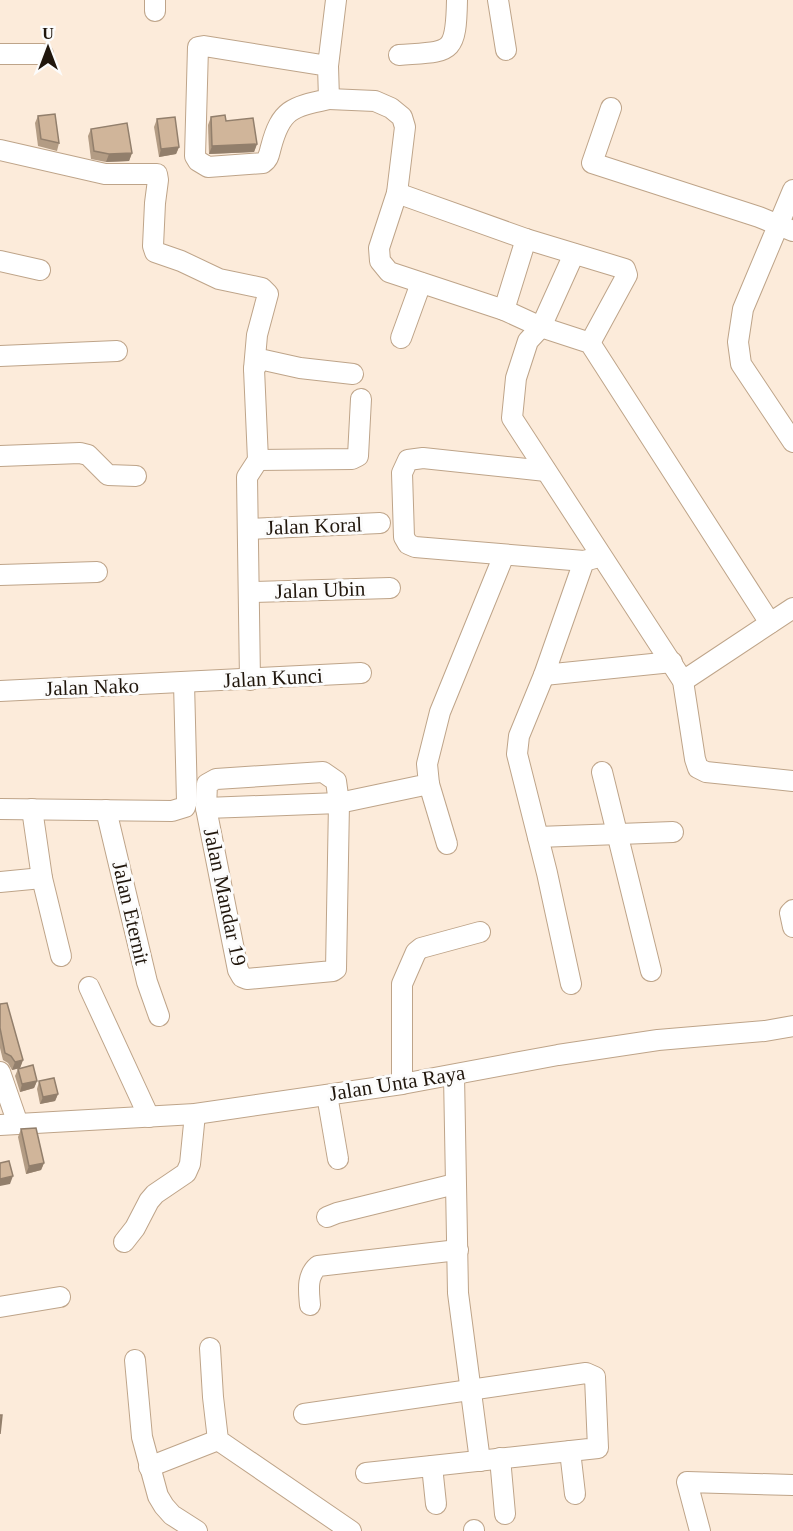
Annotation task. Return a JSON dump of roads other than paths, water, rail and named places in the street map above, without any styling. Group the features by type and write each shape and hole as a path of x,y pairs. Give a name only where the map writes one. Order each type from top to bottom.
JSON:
{"street":[{"path":"329,99 328,66 336,0"},
{"path":"399,55 437,52 449,47 457,24 457,0"},
{"path":"498,0 506,50"},
{"path":"328,66 204,46 198,47 195,156 198,161 208,167 263,164 268,159 277,125 288,112 304,104 329,99 375,101 392,108 402,117 405,128 397,193 378,248 380,261 389,272 504,310 541,327 590,344 770,623"},
{"path":"0,54 42,54"},
{"path":"611,108 592,163 759,217 786,228"},
{"path":"0,150 105,174 157,174 153,246 155,252 181,261 219,279 262,288 268,294 257,335 254,369 258,460 247,477 250,680"},
{"path":"793,190 786,228 743,309 738,342 741,364 793,442"},
{"path":"397,193 526,239 625,269 627,275 590,344"},
{"path":"504,310 526,239"},
{"path":"574,254 541,327 528,341 516,378 512,413 514,422 546,471 593,558 672,662 683,681 695,759 699,768 706,771 793,781"},
{"path":"0,261 40,270"},
{"path":"401,338 421,283"},
{"path":"0,356 117,351"},
{"path":"254,369 259,362 264,360 300,368 353,374"},
{"path":"258,460 352,459 358,456 361,399"},
{"path":"0,456 80,453 88,455 108,475 136,476"},
{"path":"546,471 423,458 408,460 402,473 404,537 415,547 504,555 593,558"},
{"name":"Jalan Koral","path":"249,529 380,523"},
{"path":"447,844 429,784 427,764 440,712 504,555"},
{"path":"571,984 518,754 519,736 593,558"},
{"path":"0,575 97,572"},
{"name":"Jalan Ubin","path":"250,592 390,588"},
{"path":"683,681 793,608"},
{"path":"544,675 672,662"},
{"name":"Jalan Kunci","path":"184,683 361,673"},
{"path":"0,809 172,811 185,807 187,801 184,683"},
{"name":"Jalan Nako","path":"0,691 184,683"},
{"name":"Jalan Mandar 19","path":"323,771 336,781 339,803 336,969 247,979 242,977 238,970 206,808 206,788 210,781 323,771"},
{"path":"602,771 651,971"},
{"name":"Jalan Mandar 19","path":"206,808 339,803 429,784"},
{"path":"32,809 42,878 61,956"},
{"name":"Jalan Eternit","path":"106,810 147,982 159,1016"},
{"path":"538,837 618,836 673,832"},
{"path":"0,882 42,878"},
{"path":"793,910 790,913 793,927"},
{"path":"402,1084 402,984 416,952 421,948 480,932"},
{"path":"89,987 149,1117"},
{"name":"Jalan Unta Raya","path":"9,1125 195,1114 402,1084 569,1053 658,1040 765,1031 793,1026"},
{"path":"0,1072 9,1125"},
{"path":"454,1075 454,1184 458,1293 480,1461"},
{"path":"327,1095 339,1159"},
{"path":"124,1242 155,1194 186,1173 190,1164 195,1114"},
{"path":"327,1217 454,1184"},
{"path":"310,1305 309,1280 313,1270 318,1266 458,1250"},
{"path":"0,1306 60,1297"},
{"path":"210,1348 218,1440 351,1531"},
{"path":"135,1360 142,1437 158,1496 172,1515 197,1531"},
{"path":"304,1414 470,1389 591,1374 595,1377 598,1448 366,1473"},
{"path":"149,1467 218,1440"},
{"path":"570,1451 575,1494"},
{"path":"500,1458 505,1514"},
{"path":"432,1466 436,1504"},
{"path":"700,1531 687,1482 793,1485"}]}
